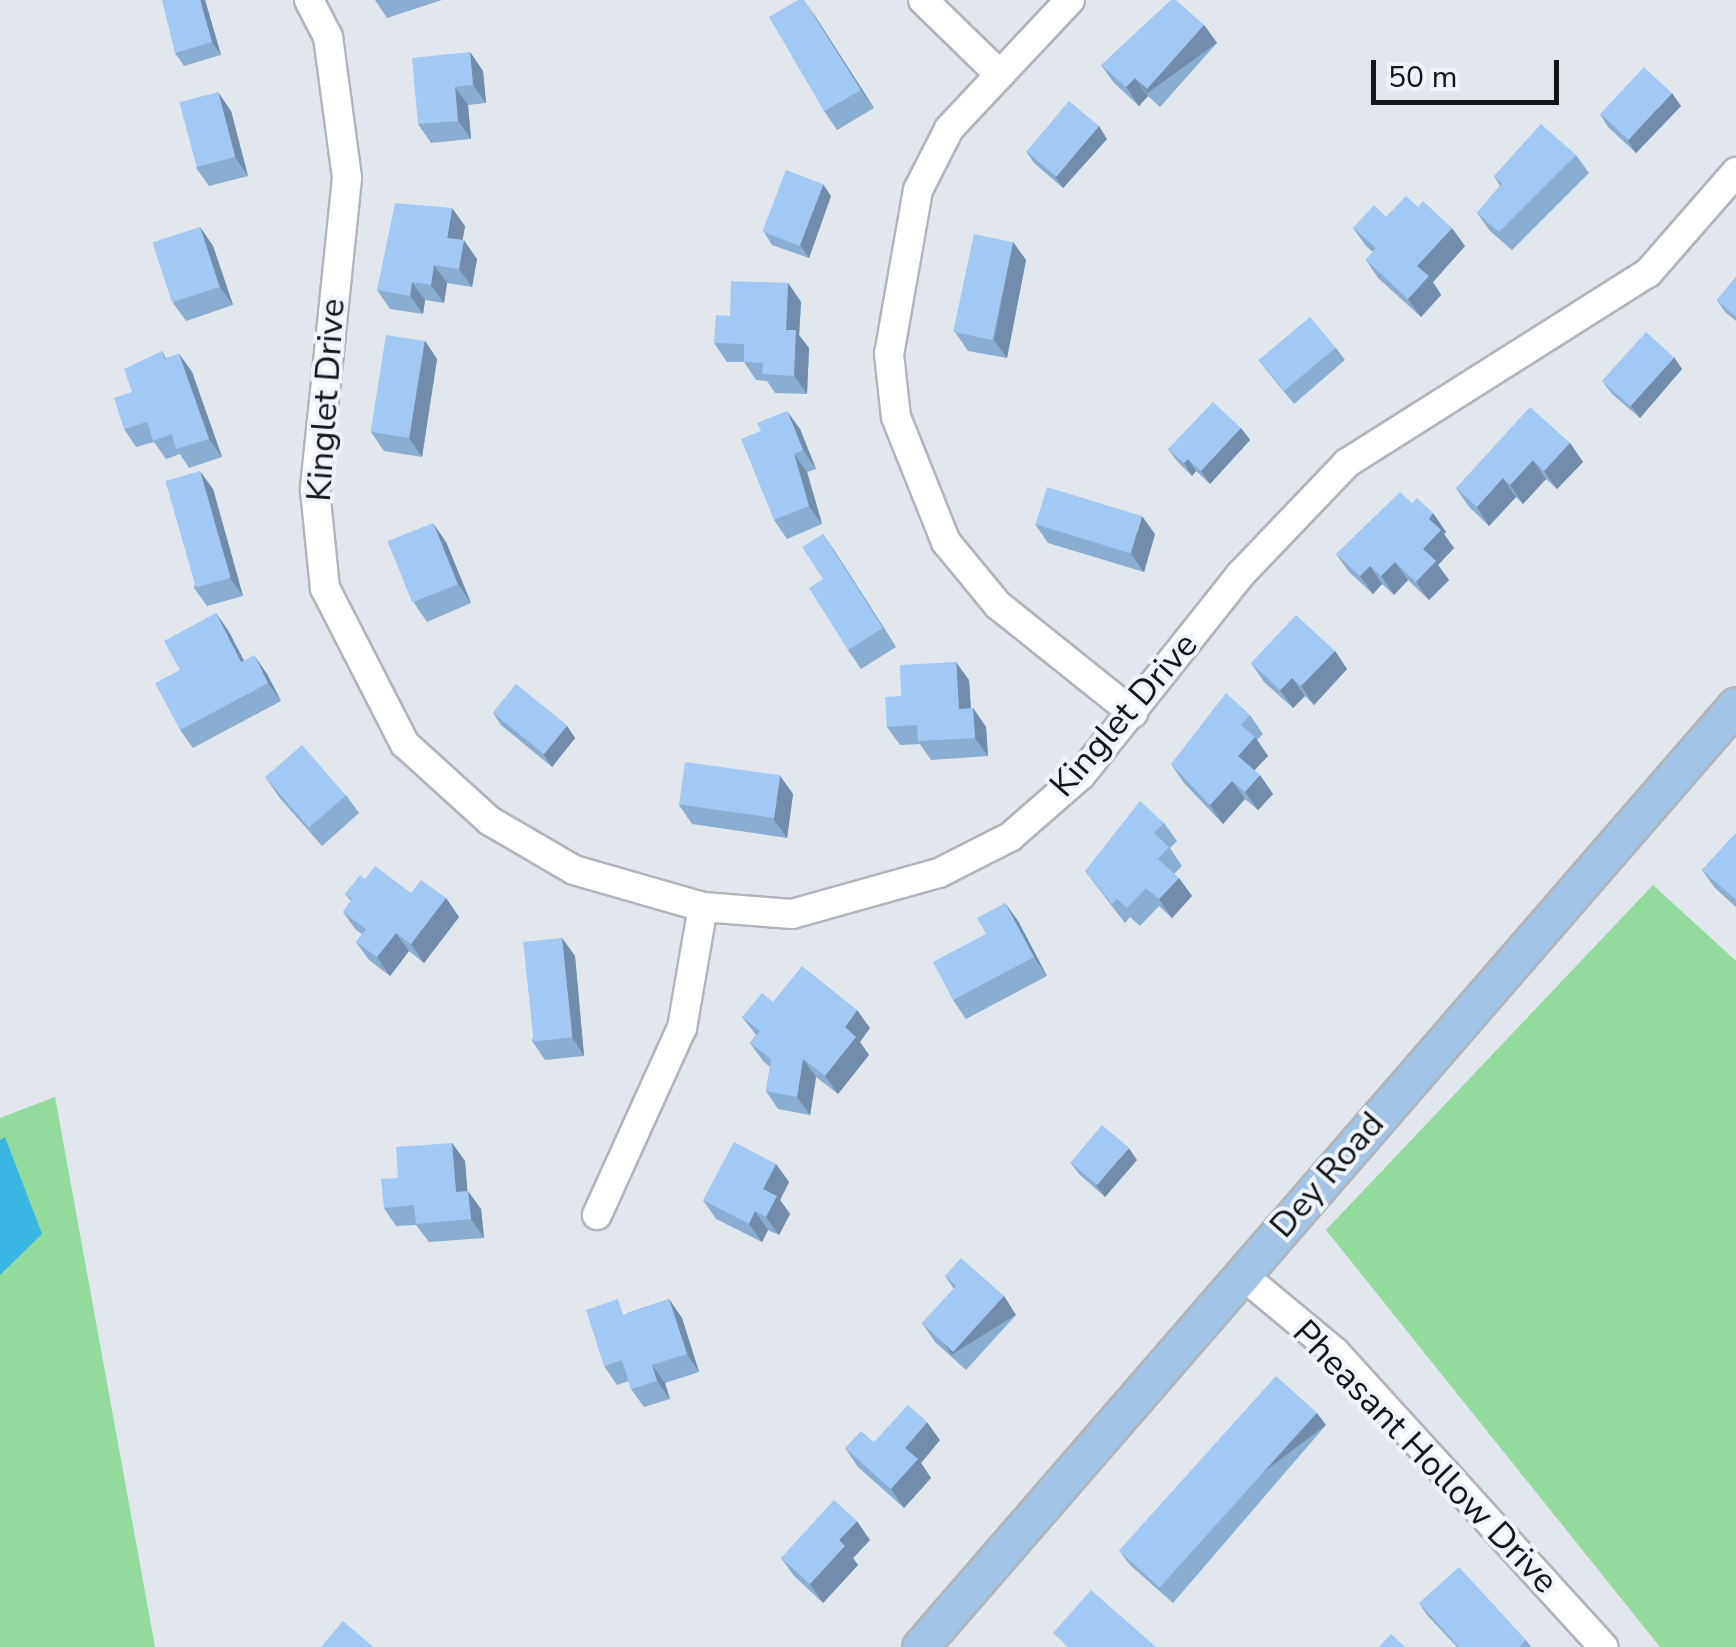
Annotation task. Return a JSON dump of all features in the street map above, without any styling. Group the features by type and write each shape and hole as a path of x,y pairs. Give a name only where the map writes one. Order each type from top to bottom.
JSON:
{"main road":[{"name":"Dey Road","path":"920,1647 1736,706"}],"street":[{"name":"Kinglet Drive","path":"309,0 328,38 347,178 315,490 326,588 406,744 490,821 574,870 703,907 792,914 938,872 1010,838 1080,775 1240,576 1346,464 1648,273 1736,172"},
{"path":"923,0 996,71"},
{"path":"1070,0 996,71 949,129 918,190 889,354 896,417 946,542 998,605 1133,713"},
{"path":"597,1216 682,1028 703,907"},
{"name":"Pheasant Hollow Drive","path":"1241,1274 1335,1352 1602,1647"}],"green space":[{"path":"1653,885 1736,961 1736,1647 1660,1647 1326,1230"},
{"path":"55,1097 155,1647 0,1647 0,1118"}],"water":[{"path":"5,1137 42,1234 0,1275 0,1140"}],"building":[{"path":"162,0 200,0 212,42 175,53"},
{"path":"804,0 861,90 824,111 769,17"},
{"path":"1171,0 1176,0 1204,25 1147,89 1135,78 1126,87 1101,65"},
{"path":"470,52 473,85 455,87 458,121 418,124 412,58"},
{"path":"1644,67 1672,93 1628,140 1600,114"},
{"path":"218,92 235,157 197,167 179,102"},
{"path":"1069,101 1099,126 1056,177 1027,152"},
{"path":"1541,124 1576,155 1499,232 1477,213 1502,184 1494,176"},
{"path":"786,170 823,184 800,246 762,232"},
{"path":"1406,196 1418,207 1423,201 1452,228 1417,266 1429,276 1408,299 1366,260 1376,248 1353,228 1374,205 1386,217"},
{"path":"395,203 452,208 447,238 464,240 459,269 434,265 431,285 412,282 410,296 377,290"},
{"path":"200,227 219,287 172,302 152,242"},
{"path":"974,234 1013,242 992,340 953,332"},
{"path":"1736,277 1736,317 1717,300"},
{"path":"731,281 788,283 786,330 796,330 794,376 762,374 763,363 744,362 744,344 714,343 716,315 730,316"},
{"path":"1310,317 1336,348 1284,391 1259,360"},
{"path":"1646,332 1674,357 1630,406 1602,381"},
{"path":"386,335 425,341 409,438 371,432"},
{"path":"162,351 164,359 179,354 209,439 176,449 172,434 153,441 147,422 124,429 114,398 132,392 124,369"},
{"path":"1213,402 1241,428 1201,471 1168,449"},
{"path":"1530,407 1570,443 1544,471 1533,460 1510,485 1503,478 1477,507 1456,488"},
{"path":"787,411 803,450 794,454 809,506 774,520 741,439 761,431 757,423"},
{"path":"200,471 231,578 196,588 165,481"},
{"path":"1047,487 1142,516 1130,553 1036,524"},
{"path":"1400,492 1412,503 1417,498 1433,513 1429,519 1441,530 1423,549 1436,561 1416,582 1395,562 1381,576 1370,566 1360,576 1336,554"},
{"path":"433,523 458,584 412,603 388,541"},
{"path":"823,534 883,628 848,650 809,588 823,579 802,547"},
{"path":"216,613 241,662 254,655 268,683 180,730 155,683 180,670 164,641"},
{"path":"1296,615 1335,651 1301,686 1292,678 1280,690 1251,663"},
{"path":"956,662 959,709 973,708 975,738 918,741 917,725 887,727 885,697 901,696 900,665"},
{"path":"516,684 567,726 544,754 493,713"},
{"path":"1226,693 1250,715 1241,725 1255,737 1238,756 1260,775 1245,792 1232,781 1210,805 1171,764"},
{"path":"302,745 346,796 309,828 265,777"},
{"path":"685,762 780,775 774,818 679,805"},
{"path":"1140,801 1164,823 1154,833 1169,847 1158,859 1179,878 1159,899 1146,888 1127,908 1117,899 1112,904 1085,871"},
{"path":"1736,833 1736,900 1702,870"},
{"path":"375,866 411,893 421,880 446,898 411,944 396,933 377,957 356,942 366,929 343,912 352,899 345,894 360,875 365,879"},
{"path":"1005,903 1034,957 953,1000 933,962 986,934 977,918"},
{"path":"562,938 572,1037 534,1042 523,942"},
{"path":"802,966 857,1010 845,1027 856,1037 825,1076 803,1059 797,1097 766,1091 771,1059 750,1043 760,1031 742,1017 762,993 773,1002"},
{"path":"1102,1125 1129,1147 1097,1185 1071,1163"},
{"path":"734,1142 776,1164 763,1189 777,1196 766,1217 755,1211 749,1224 703,1200"},
{"path":"452,1143 456,1192 468,1191 471,1219 416,1224 414,1205 384,1208 381,1179 398,1178 396,1147"},
{"path":"961,1258 1004,1296 953,1352 922,1323 956,1286 945,1276"},
{"path":"618,1299 623,1315 669,1299 687,1354 652,1365 657,1381 631,1389 622,1360 604,1366 586,1310"},
{"path":"1276,1376 1317,1413 1160,1587 1119,1551"},
{"path":"908,1405 927,1422 905,1448 918,1459 891,1489 845,1448 861,1431 874,1442"},
{"path":"834,1500 857,1521 839,1540 845,1546 810,1584 781,1558"},
{"path":"1459,1567 1526,1640 1519,1647 1459,1647 1419,1603"},
{"path":"1091,1590 1156,1647 1068,1647 1053,1633"},
{"path":"343,1621 373,1647 321,1647"},
{"path":"1391,1634 1405,1647 1379,1647"}]}
